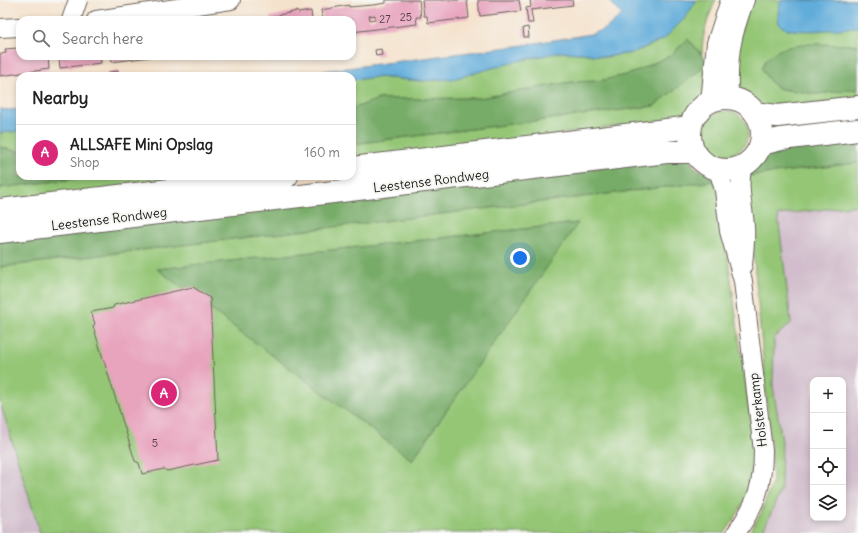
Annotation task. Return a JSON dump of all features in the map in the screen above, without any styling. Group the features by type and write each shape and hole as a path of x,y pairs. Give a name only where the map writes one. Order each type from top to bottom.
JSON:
{"main road":[{"path":"720,100 747,105 756,113 762,127 761,144 755,157 744,166 734,169 718,169 703,161 695,152 691,138 691,127 698,112 720,100"},
{"path":"756,113 777,116 858,107"},
{"name":"Leestense Rondweg","path":"356,168 691,127"},
{"path":"761,144 781,139 858,130"},
{"name":"Leestense Rondweg","path":"0,232 667,152 695,152"},
{"name":"Leestense Rondweg","path":"0,210 253,180"}],"street":[{"path":"72,16 78,0"},
{"path":"123,16 231,0"},
{"path":"720,100 716,43 730,0"},
{"path":"720,100 733,33 745,0"},
{"path":"0,28 16,27"},
{"name":"Holsterkamp","path":"736,533 750,510 758,492 763,474 763,451 743,281 745,229 741,174 744,166"},
{"name":"Holsterkamp","path":"718,169 724,190 729,231 743,281"}],"shaded area":[{"path":"858,205 858,533 762,533 781,490 782,441 773,387 774,338 791,322 778,215"},
{"path":"0,321 61,533 0,533"}],"green space":[{"path":"697,0 716,0 706,26 702,54 688,39 671,55 630,74 599,81 571,82 480,98 379,99 356,108 356,80 378,77 422,81 560,52 582,53 605,57 632,53 664,39 685,18"},
{"path":"750,0 858,0 858,45 811,44 790,47 766,76 773,85 781,89 817,94 858,89 858,100 762,108 739,89 736,47"},
{"path":"688,39 709,63 654,106 356,143 356,108 379,99 480,98 571,82 599,81 630,74 671,55"},
{"path":"811,44 858,45 858,89 817,94 781,89 773,85 762,68 765,61 770,56 782,49"},
{"path":"709,63 703,98 685,117 356,162 356,143 654,106"},
{"path":"722,111 730,111 735,112 742,117 747,124 747,142 742,149 735,154 722,155 714,152 707,145 704,137 704,129 707,121 714,114"},
{"path":"16,131 16,151 0,147 0,133"},
{"path":"858,137 858,163 748,176 763,158 768,147"},
{"path":"0,147 16,151 16,180 64,180 0,188"},
{"path":"688,157 695,167 713,178 715,181 0,267 0,238"},
{"path":"858,163 858,205 778,215 791,323 774,338 773,387 782,441 781,490 762,533 749,533 761,513 773,481 749,205 748,176"},
{"path":"64,180 212,180 0,206 0,188"},
{"path":"715,181 721,208 754,445 750,482 744,501 725,533 40,533 0,402 0,267","holes":["577,223 412,460 158,269"]},
{"path":"578,223 412,460 157,269"}],"water":[{"path":"609,0 697,0 685,18 664,39 632,53 605,57 582,53 560,52 518,61 453,79 422,81 378,77 356,80 356,72 315,72 517,46 591,34 605,29 622,15"},
{"path":"781,0 858,0 858,27 805,31 785,28 780,25 778,19"},
{"path":"0,109 16,109 16,131 0,133"}],"building":[{"path":"386,0 419,0 421,17 416,17 417,24 356,32 356,16 322,16 321,10 349,5 349,7 386,3","holes":["375,15 375,19 370,20 369,16"]},
{"path":"422,0 467,0 469,18 428,23 427,16 424,16"},
{"path":"478,0 519,0 521,11 480,16"},
{"path":"530,0 572,0 573,5 531,10 533,23 528,23 526,8 531,7"},
{"path":"297,11 298,13 311,11 312,16 274,16"},
{"path":"528,27 529,37 524,37 523,28"},
{"path":"16,48 16,60 48,60 49,69 16,72 16,74 0,76 0,54 6,53 5,49"},
{"path":"381,49 382,55 376,56 375,50"},
{"path":"59,60 101,60 101,63 60,68"},
{"path":"112,60 127,60 112,62"},
{"path":"193,287 210,298 218,460 167,471 164,469 142,474 139,463 135,461 93,326 95,324 91,312 113,308 114,305"}],"place":[{"name":"ALLSAFE Mini Opslag","path":"164,393"}]}
